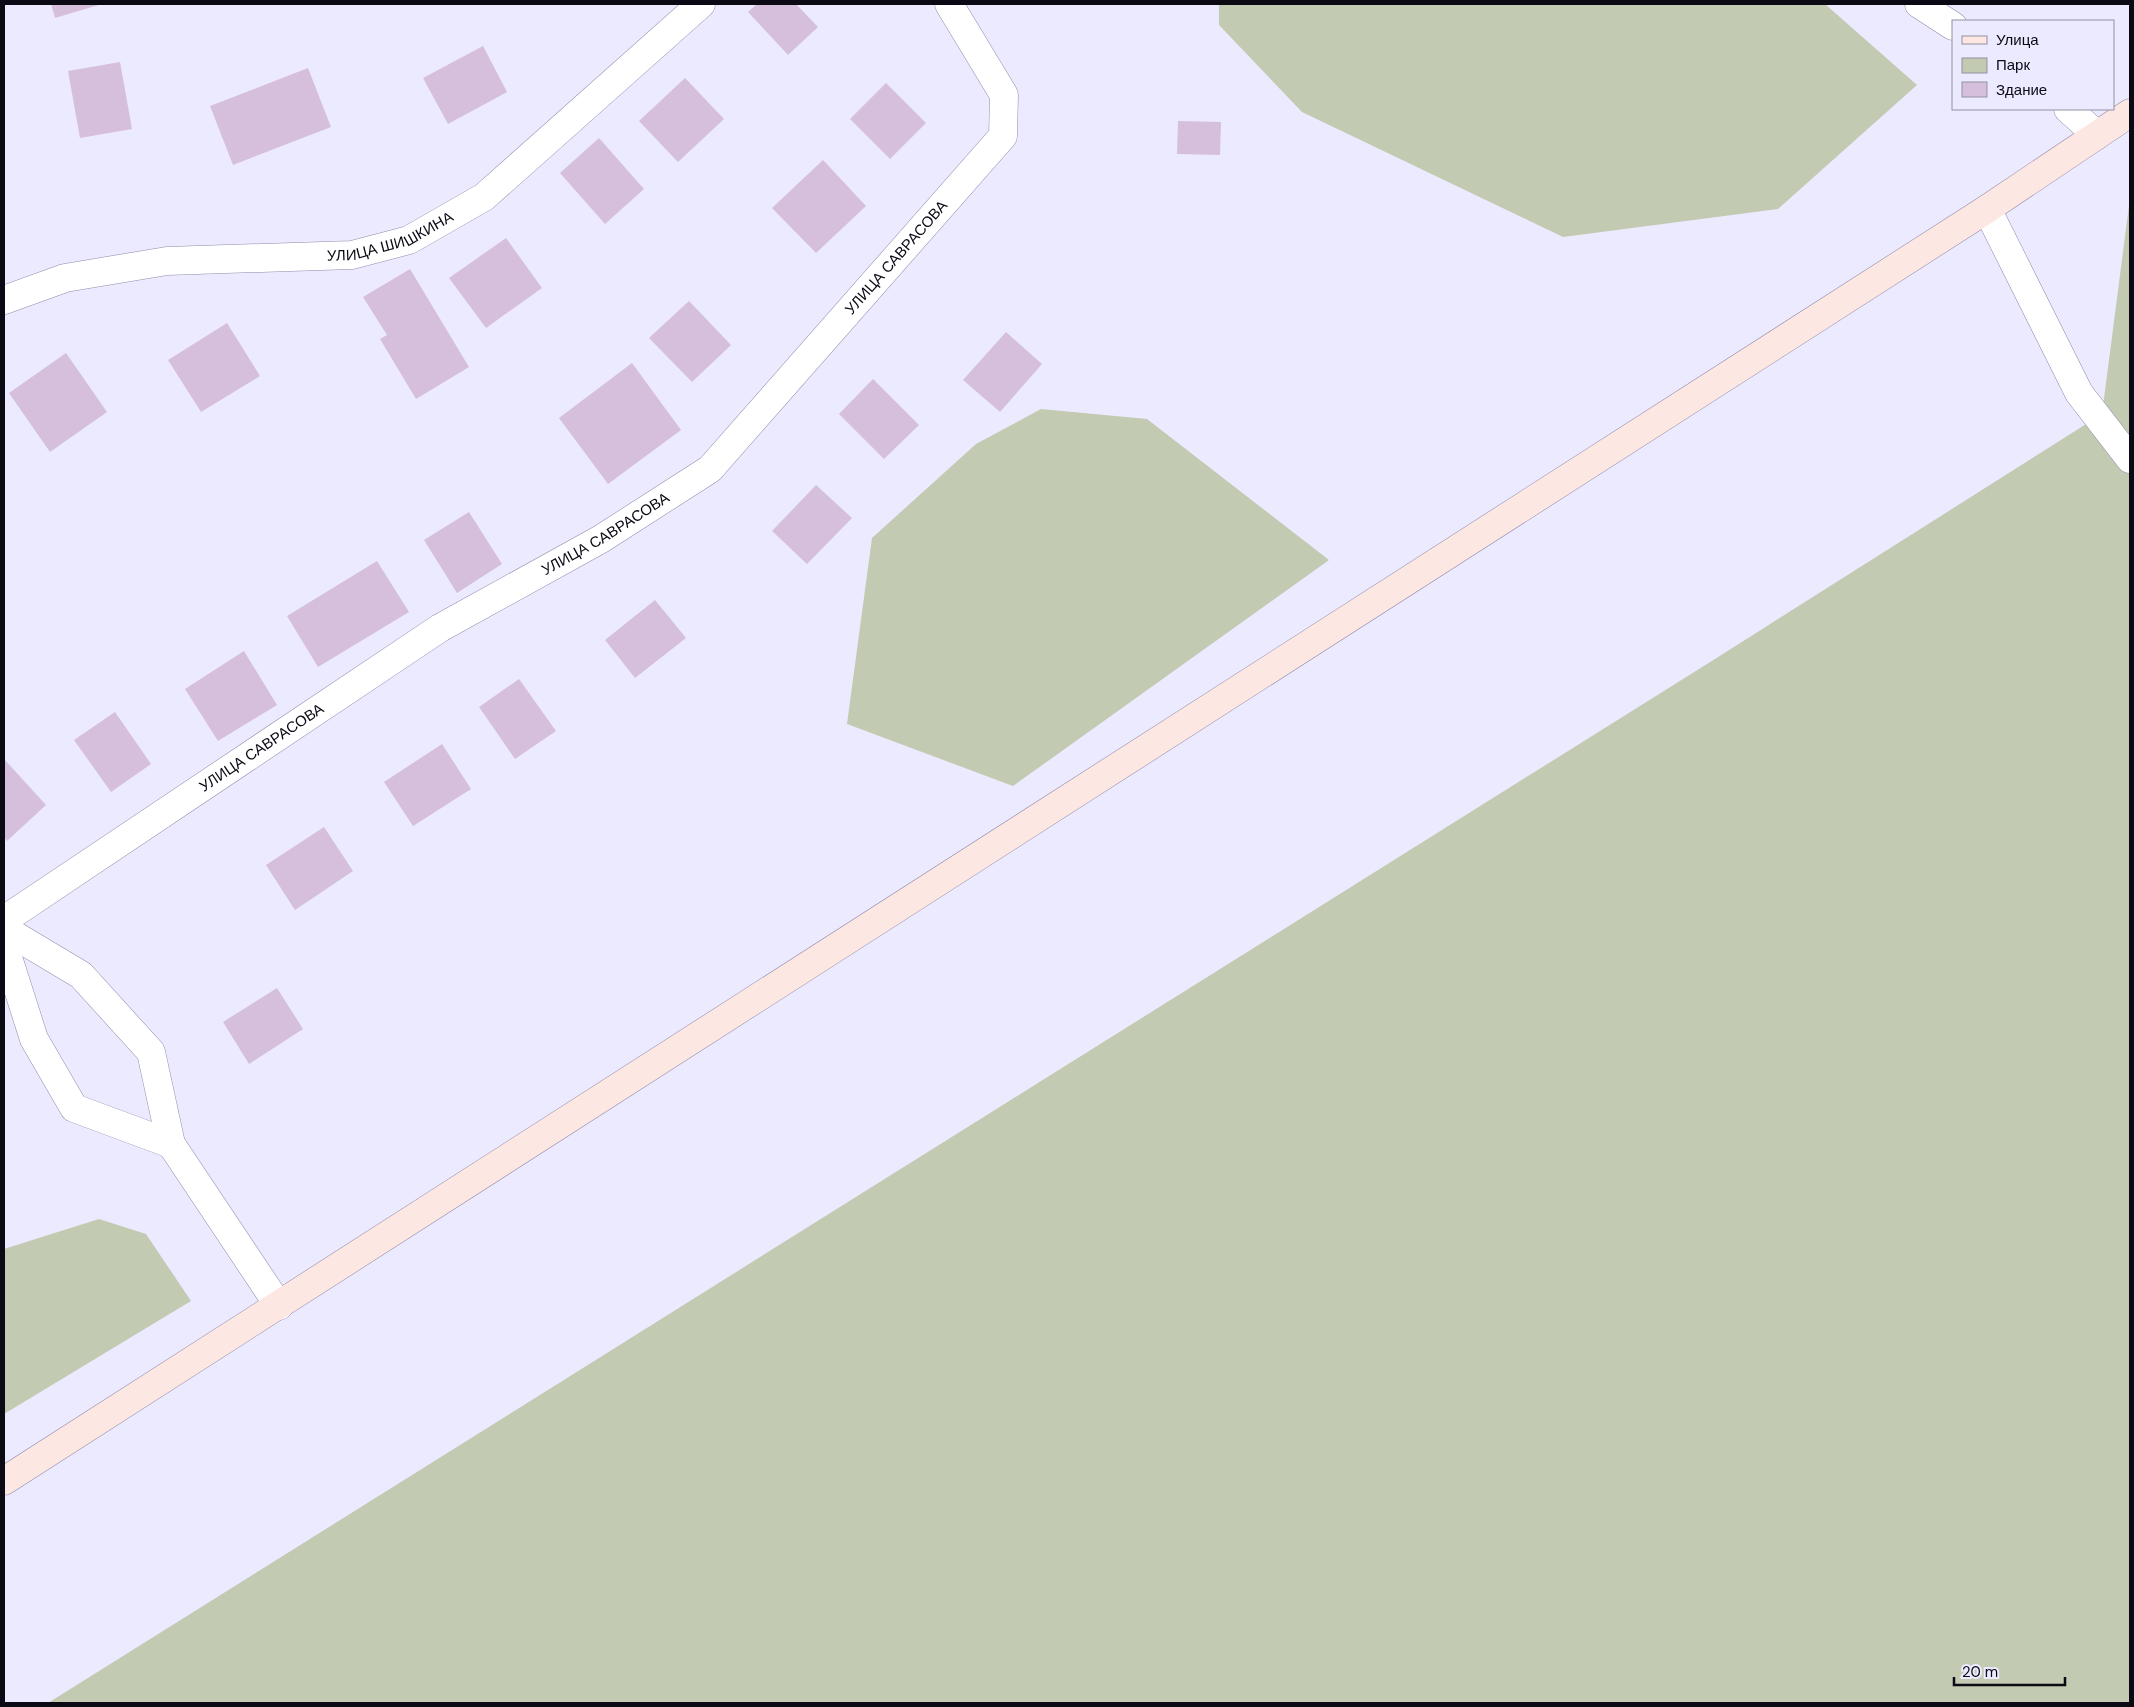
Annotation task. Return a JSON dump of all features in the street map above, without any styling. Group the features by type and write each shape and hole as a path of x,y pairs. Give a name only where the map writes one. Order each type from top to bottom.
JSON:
{"street":[{"name":"УЛИЦА ШИШКИНА","path":"4,300 65,278 167,261 352,255 409,240 484,198 701,4"},
{"name":"УЛИЦА САВРАСОВА","path":"4,920 440,628 601,539 710,469 1003,136 1004,95 948,4"},
{"path":"1919,4 1952,25"},
{"path":"2069,110 2097,135"},
{"path":"4,1481 1987,209 2130,113"},
{"path":"1987,209 2079,393 2130,459"},
{"path":"4,928 81,975 151,1052 171,1144 278,1306"},
{"path":"4,945 34,1039 74,1108 171,1144"}],"green space":[{"path":"1219,4 1825,4 1917,85 1778,209 1563,237 1302,112 1219,25"},
{"path":"2130,198 2130,1703 48,1703 1715,659 2102,414"},
{"path":"1041,409 1147,419 1329,560 1013,786 847,724 872,538 976,444"},
{"path":"99,1219 146,1234 191,1301 4,1414 4,1249"}],"building":[{"path":"51,4 102,4 55,18"},
{"path":"757,4 796,4 818,27 788,55 748,12"},
{"path":"483,46 507,92 448,124 423,78"},
{"path":"120,62 132,129 80,138 68,71"},
{"path":"308,68 331,127 233,165 210,106"},
{"path":"685,78 724,119 678,162 639,121"},
{"path":"886,83 926,123 890,159 850,119"},
{"path":"1178,121 1221,122 1220,155 1177,154"},
{"path":"599,138 644,189 605,224 560,173"},
{"path":"823,160 866,206 816,253 772,208"},
{"path":"506,238 542,288 486,328 449,278"},
{"path":"410,269 469,367 416,399 380,339 387,335 363,297"},
{"path":"689,301 731,345 692,382 649,338"},
{"path":"227,323 260,376 201,412 168,360"},
{"path":"1006,332 1042,364 1000,412 963,380"},
{"path":"66,353 107,412 50,452 9,393"},
{"path":"632,363 681,430 608,484 559,418"},
{"path":"873,379 919,425 884,459 839,414"},
{"path":"816,485 852,518 807,564 772,531"},
{"path":"469,512 502,564 457,593 424,540"},
{"path":"377,561 409,612 318,667 287,616"},
{"path":"655,600 686,638 635,678 605,640"},
{"path":"244,651 277,705 218,741 185,689"},
{"path":"519,679 556,731 515,759 479,707"},
{"path":"115,712 151,764 111,792 74,740"},
{"path":"442,744 471,789 413,826 384,782"},
{"path":"4,759 46,805 7,841 4,837"},
{"path":"324,827 353,871 295,910 266,865"},
{"path":"277,988 303,1029 249,1064 223,1022"}]}
